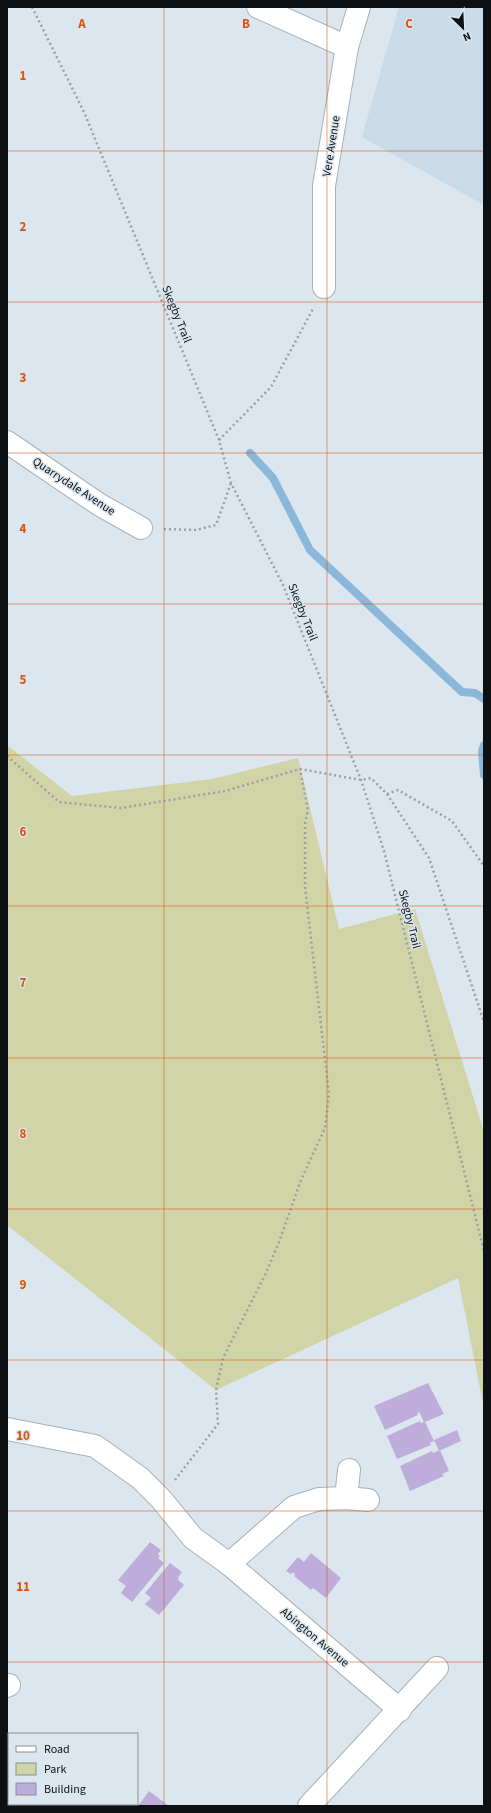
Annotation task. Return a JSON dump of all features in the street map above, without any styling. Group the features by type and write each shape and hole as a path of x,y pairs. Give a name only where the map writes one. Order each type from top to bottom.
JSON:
{"street":[{"path":"258,7 347,47"},
{"name":"Vere Avenue","path":"324,287 324,186 347,47 359,7"},
{"name":"Quarrydale Avenue","path":"7,442 100,505 141,528"},
{"name":"Abington Avenue","path":"7,1429 95,1446 140,1478 161,1499 193,1538 229,1564 400,1710"},
{"path":"346,1498 349,1470"},
{"path":"229,1564 294,1507 319,1499 346,1498 368,1500"},
{"path":"310,1806 400,1710 437,1668"}],"path":[{"name":"Skegby Trail","path":"32,7 84,112 219,440 231,483 283,585 361,780 384,851 484,1251"},
{"path":"219,440 271,387 324,287"},
{"path":"141,528 196,530 216,525 231,483"},
{"path":"7,756 59,802 121,808 225,791 300,769 361,780 371,778 387,794 429,858 484,1022"},
{"path":"161,1499 218,1424 216,1390 223,1358 271,1260 301,1180 325,1128 329,1094 305,887 304,823 308,810 300,769"},
{"path":"387,794 398,790 452,821 484,866"}],"shaded area":[{"path":"399,7 484,7 484,205 362,137"}],"green space":[{"path":"7,745 72,796 212,779 298,758 339,929 415,909 484,1132 484,1408 458,1278 216,1390 7,1225"}],"building":[{"path":"428,1383 444,1414 425,1422 434,1441 430,1443 431,1445 397,1459 387,1436 420,1421 421,1423 424,1422 419,1412 417,1413 418,1415 385,1430 374,1406"},
{"path":"457,1430 461,1441 439,1451 434,1440"},
{"path":"440,1450 449,1471 442,1474 444,1476 410,1491 400,1466 432,1451 433,1453"},
{"path":"150,1542 161,1550 158,1554 160,1556 158,1558 164,1563 132,1602 121,1593 126,1586 118,1580"},
{"path":"311,1553 341,1578 326,1598 313,1588 311,1590 294,1576 295,1575 293,1572 291,1574 286,1571 298,1557 304,1562"},
{"path":"170,1563 182,1572 178,1577 178,1580 184,1585 159,1615 145,1604 151,1598 145,1593"},
{"path":"149,1791 169,1806 138,1806"}],"waterway":[{"path":"250,453 273,478 310,550 462,692 475,693 484,699"},
{"path":"484,745 482,751 484,775"}]}
